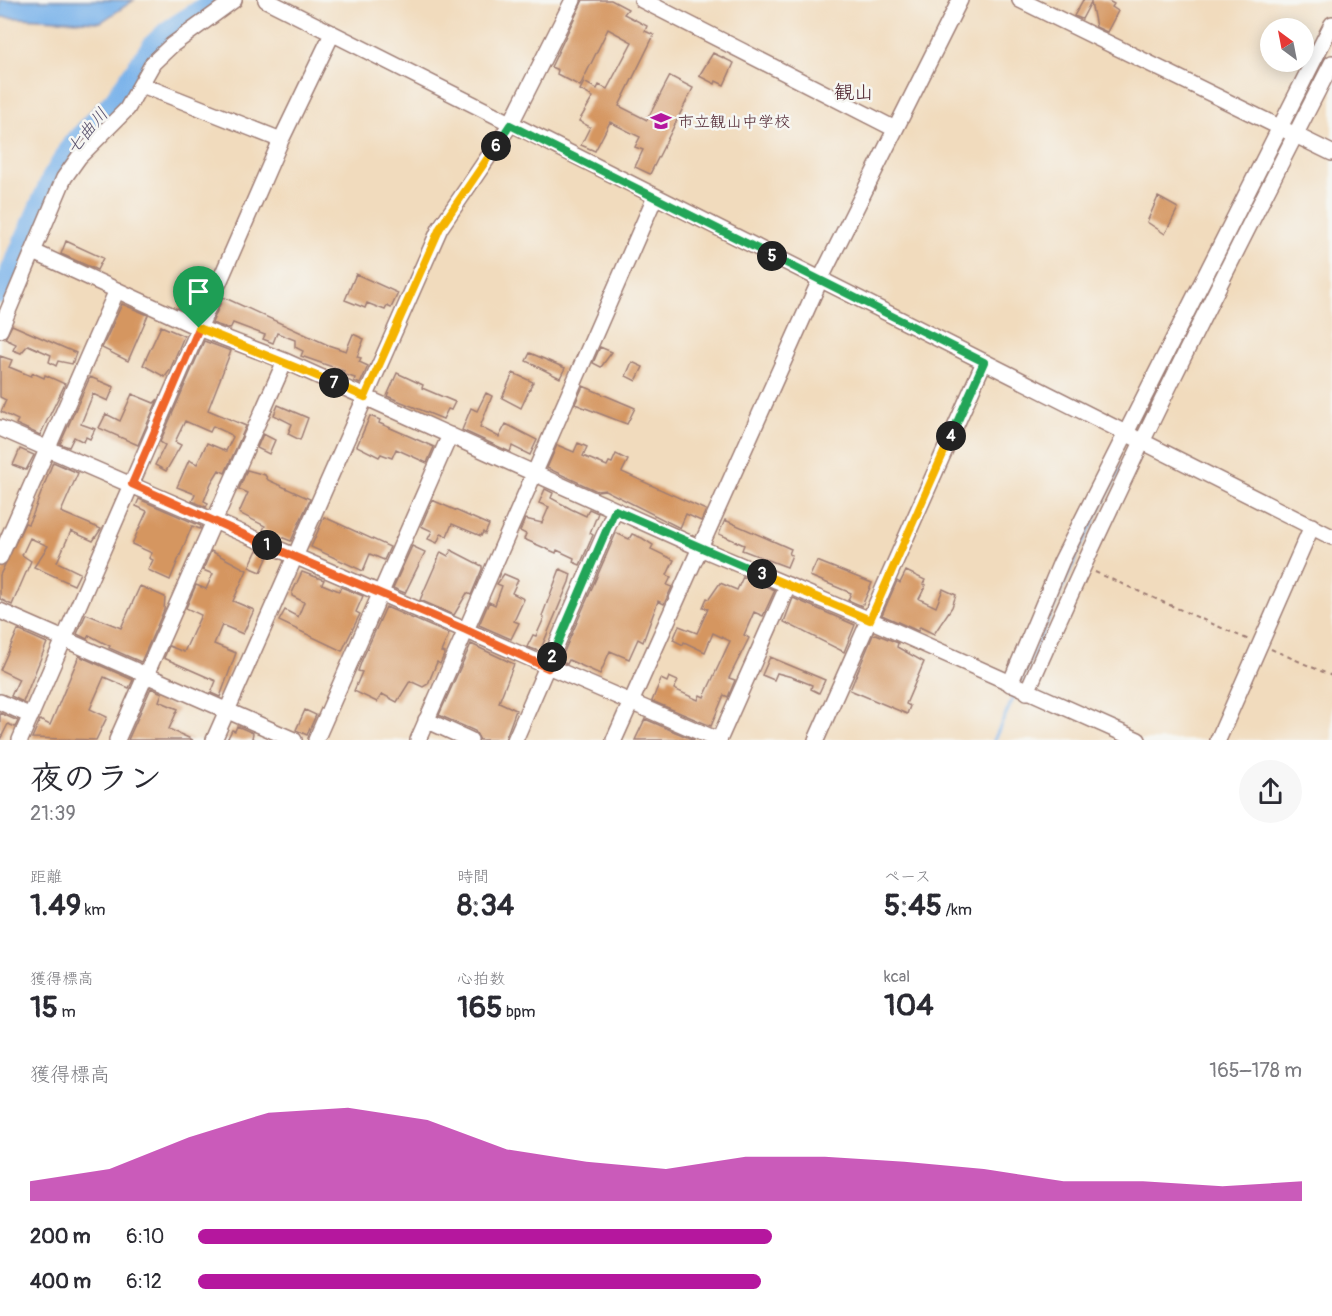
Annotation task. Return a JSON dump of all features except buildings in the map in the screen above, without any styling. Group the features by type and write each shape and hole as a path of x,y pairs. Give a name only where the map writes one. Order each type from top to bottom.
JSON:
{"street":[{"path":"0,330 64,178 79,157 127,109 153,63 172,45 234,0"},
{"path":"266,0 510,125 1332,537"},
{"path":"214,740 440,228 510,125 573,0"},
{"path":"642,0 896,129"},
{"path":"614,740 820,280 960,0"},
{"path":"1020,0 1332,153"},
{"path":"1010,684 1061,562 1332,24"},
{"path":"20,740 281,140 332,34"},
{"path":"1027,692 1082,566 1141,441 1332,63"},
{"path":"142,85 281,140"},
{"path":"418,740 536,474 655,196"},
{"path":"34,252 199,328 285,361 700,548 870,620 1138,740"},
{"path":"0,557 117,290"},
{"path":"117,740 285,361"},
{"path":"816,740 984,362"},
{"path":"0,428 718,740 788,585"},
{"path":"316,740 450,435"},
{"path":"515,740 615,510"},
{"path":"1218,740 1311,526"},
{"path":"0,611 294,740"},
{"path":"0,702 31,716"},
{"path":"426,720 470,740"}],"path":[{"path":"1082,566 1332,676"}],"water":[{"path":"0,0 134,0 101,22 0,17"}],"waterway":[{"name":"七曲川","path":"0,294 51,179 72,144 114,100 152,45 167,31 215,0"},
{"path":"1021,681 1081,546 1131,448"},
{"path":"994,740 1017,690"}],"place":[{"name":"市立観山中学校","path":"661,121"}],"district":[{"name":"観山","path":"854,92"}],"route":[{"path":"510,125 984,362 870,620 615,510 548,668 132,484 199,328 285,361 365,397 440,228 510,125"}]}
